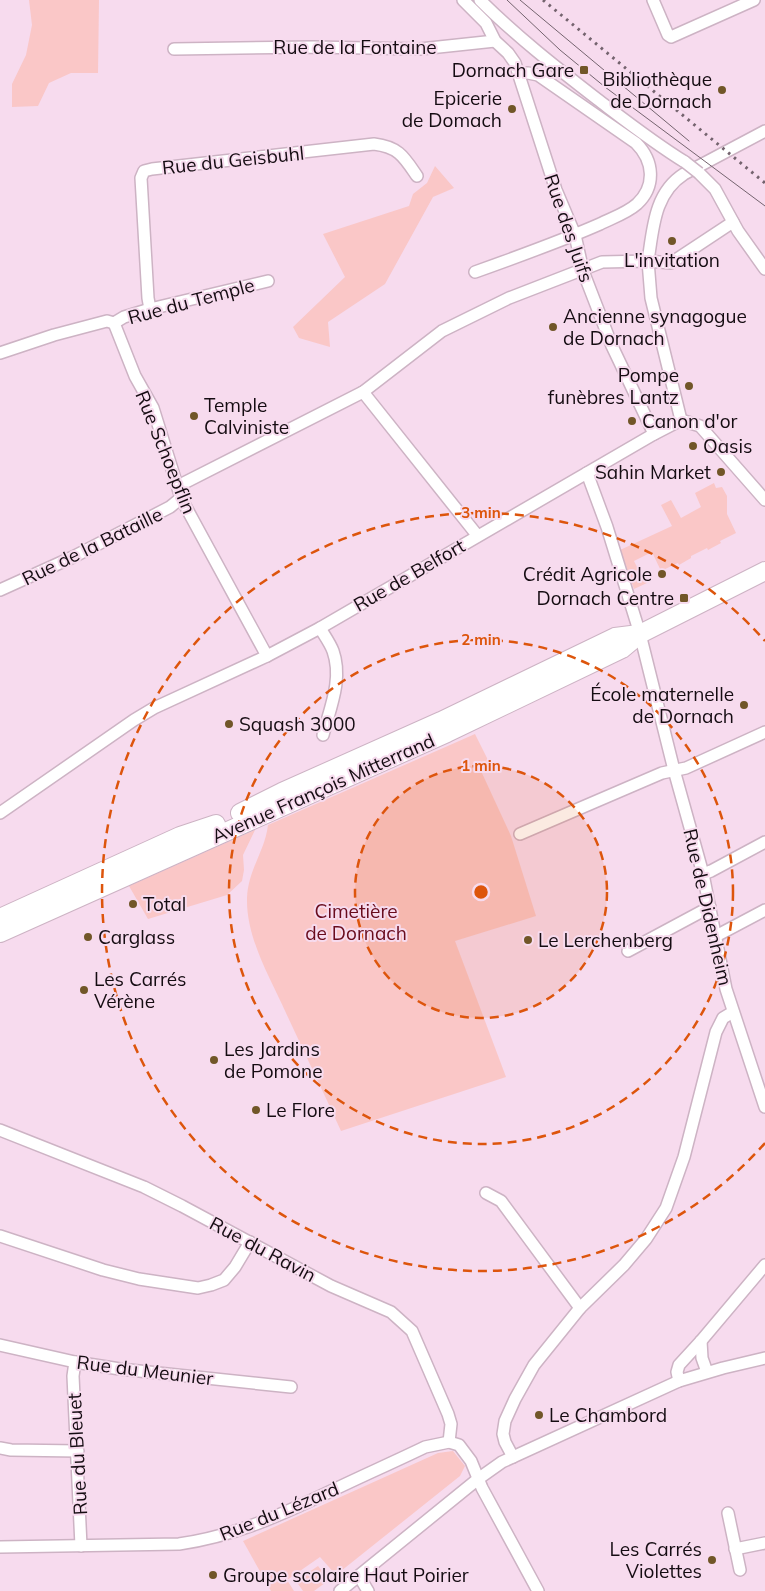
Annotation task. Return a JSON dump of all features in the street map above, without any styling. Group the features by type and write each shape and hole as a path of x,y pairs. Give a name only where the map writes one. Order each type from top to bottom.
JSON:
{"main road":[{"name":"Avenue François Mitterrand","path":"0,933 446,733 622,648 640,634 765,571"},
{"name":"Avenue François Mitterrand","path":"0,918 180,836 228,819 282,792 441,721 615,637 640,634"}],"street":[{"path":"463,0 486,23 495,41 508,53 519,73 538,75 636,143 644,152 651,171 650,185 643,197 628,211 575,235 475,272"},
{"path":"480,0 518,35 574,81 699,173 715,189 732,222 765,269"},
{"path":"653,0 668,35 671,37 754,0"},
{"name":"Rue de la Fontaine","path":"174,49 313,46 420,49 495,41"},
{"name":"Rue des Juifs","path":"519,73 556,190 575,235 582,271 612,346 654,434"},
{"path":"765,131 676,179 660,203 648,261 651,298 681,420 700,426 765,500"},
{"name":"Rue du Geisbuhl","path":"150,309 141,178 144,171 374,144 388,146 401,154 417,176"},
{"path":"178,486 363,392 442,331 509,298 602,262 648,261 671,264 732,222"},
{"name":"Rue du Temple","path":"0,353 98,323 107,321 114,323 124,317 150,309 268,281"},
{"name":"Rue Schoepflin","path":"114,323 135,376 153,408 182,498 267,656"},
{"path":"363,392 477,535"},
{"name":"Rue de Belfort","path":"0,813 154,708 267,656 320,628 477,535 681,420"},
{"name":"Rue de Didenheim","path":"513,1457 503,1434 505,1421 534,1365 580,1308 624,1265 646,1239 666,1208 684,1157 716,1032 723,1018 733,1012 726,989 703,874 674,770 640,634 587,473"},
{"name":"Rue de la Bataille","path":"0,590 74,557 170,507 182,498"},
{"path":"320,628 333,652 336,669 336,688 322,735"},
{"path":"520,834 662,773 686,768 765,732"},
{"path":"703,874 765,842"},
{"path":"628,951 710,907"},
{"path":"716,936 765,910"},
{"path":"733,1012 765,1107"},
{"name":"Rue du Ravin","path":"0,1130 144,1187 331,1286 390,1312 412,1331 448,1414 454,1444"},
{"path":"486,1193 501,1201 580,1308"},
{"path":"0,1236 103,1270 139,1279 198,1288 212,1286 224,1280 235,1267 250,1242"},
{"path":"679,1381 677,1372 679,1365 702,1341 765,1265"},
{"path":"702,1341 702,1358 707,1372"},
{"name":"Rue du Meunier","path":"0,1345 120,1370 290,1387"},
{"path":"340,1591 478,1479 513,1457 679,1381 765,1358"},
{"name":"Rue du Bleuet","path":"75,1362 73,1376 78,1450 81,1546"},
{"path":"454,1444 471,1461 478,1479 538,1591"},
{"name":"Rue du Lézard","path":"0,1547 179,1544 204,1541 286,1513 425,1447 454,1444"},
{"path":"0,1448 11,1450 78,1450"},
{"path":"728,1513 740,1570"},
{"path":"735,1549 765,1543"},
{"path":"360,1576 368,1591"}],"green space":[{"path":"29,0 99,0 98,73 71,73 49,83 38,106 12,107 12,84 26,55 32,25"},
{"path":"435,166 454,188 433,197 385,284 328,322 330,347 299,338 293,327 345,277 323,234 409,206 413,194 427,183"},
{"path":"714,483 716,488 722,487 727,496 727,514 736,533 708,550 707,548 691,556 691,558 679,565 678,563 661,571 652,552 634,561 647,583 634,589 620,550 672,526 661,505 671,500 681,518 701,507 695,493"},
{"name":"Cimetière de Dornach","path":"475,734 490,764 481,771 511,836 536,916 455,941 506,1077 341,1131 266,971 250,928 247,898 253,869 264,843 268,825"},
{"path":"255,830 243,855 244,870 242,881 227,895 148,919 129,886"},
{"path":"453,1451 465,1466 460,1476 336,1575 320,1557 287,1580 294,1591 271,1591 243,1541 438,1453"},
{"path":"318,1566 329,1580 314,1591 303,1591 296,1581"}],"tram line":[{"path":"507,0 560,50 605,87 765,206"},
{"path":"520,0 689,141"}],"railway":[{"path":"543,0 765,183"}],"place":[{"name":"Dornach Gare","path":"584,70"},
{"name":"Bibliothèque de Dornach","path":"722,90"},
{"name":"Epicerie de Domach","path":"512,109"},
{"name":"L'invitation","path":"672,241"},
{"name":"Ancienne synagogue de Dornach","path":"553,327"},
{"name":"Pompe funèbres Lantz","path":"689,386"},
{"name":"Temple Calviniste","path":"194,416"},
{"name":"Canon d'or","path":"632,421"},
{"name":"Oasis","path":"693,446"},
{"name":"Sahin Market","path":"721,472"},
{"name":"Crédit Agricole","path":"662,574"},
{"name":"Dornach Centre","path":"684,598"},
{"name":"École maternelle de Dornach","path":"744,705"},
{"name":"Squash 3000","path":"229,724"},
{"name":"Total","path":"133,904"},
{"name":"Carglass","path":"88,937"},
{"name":"Le Lerchenberg","path":"528,940"},
{"name":"Les Carrés Vérène","path":"84,990"},
{"name":"Les Jardins de Pomone","path":"214,1060"},
{"name":"Le Flore","path":"256,1110"},
{"name":"Le Chambord","path":"539,1415"},
{"name":"Les Carrés Violettes","path":"712,1560"},
{"name":"Groupe scolaire Haut Poirier","path":"213,1575"}]}
